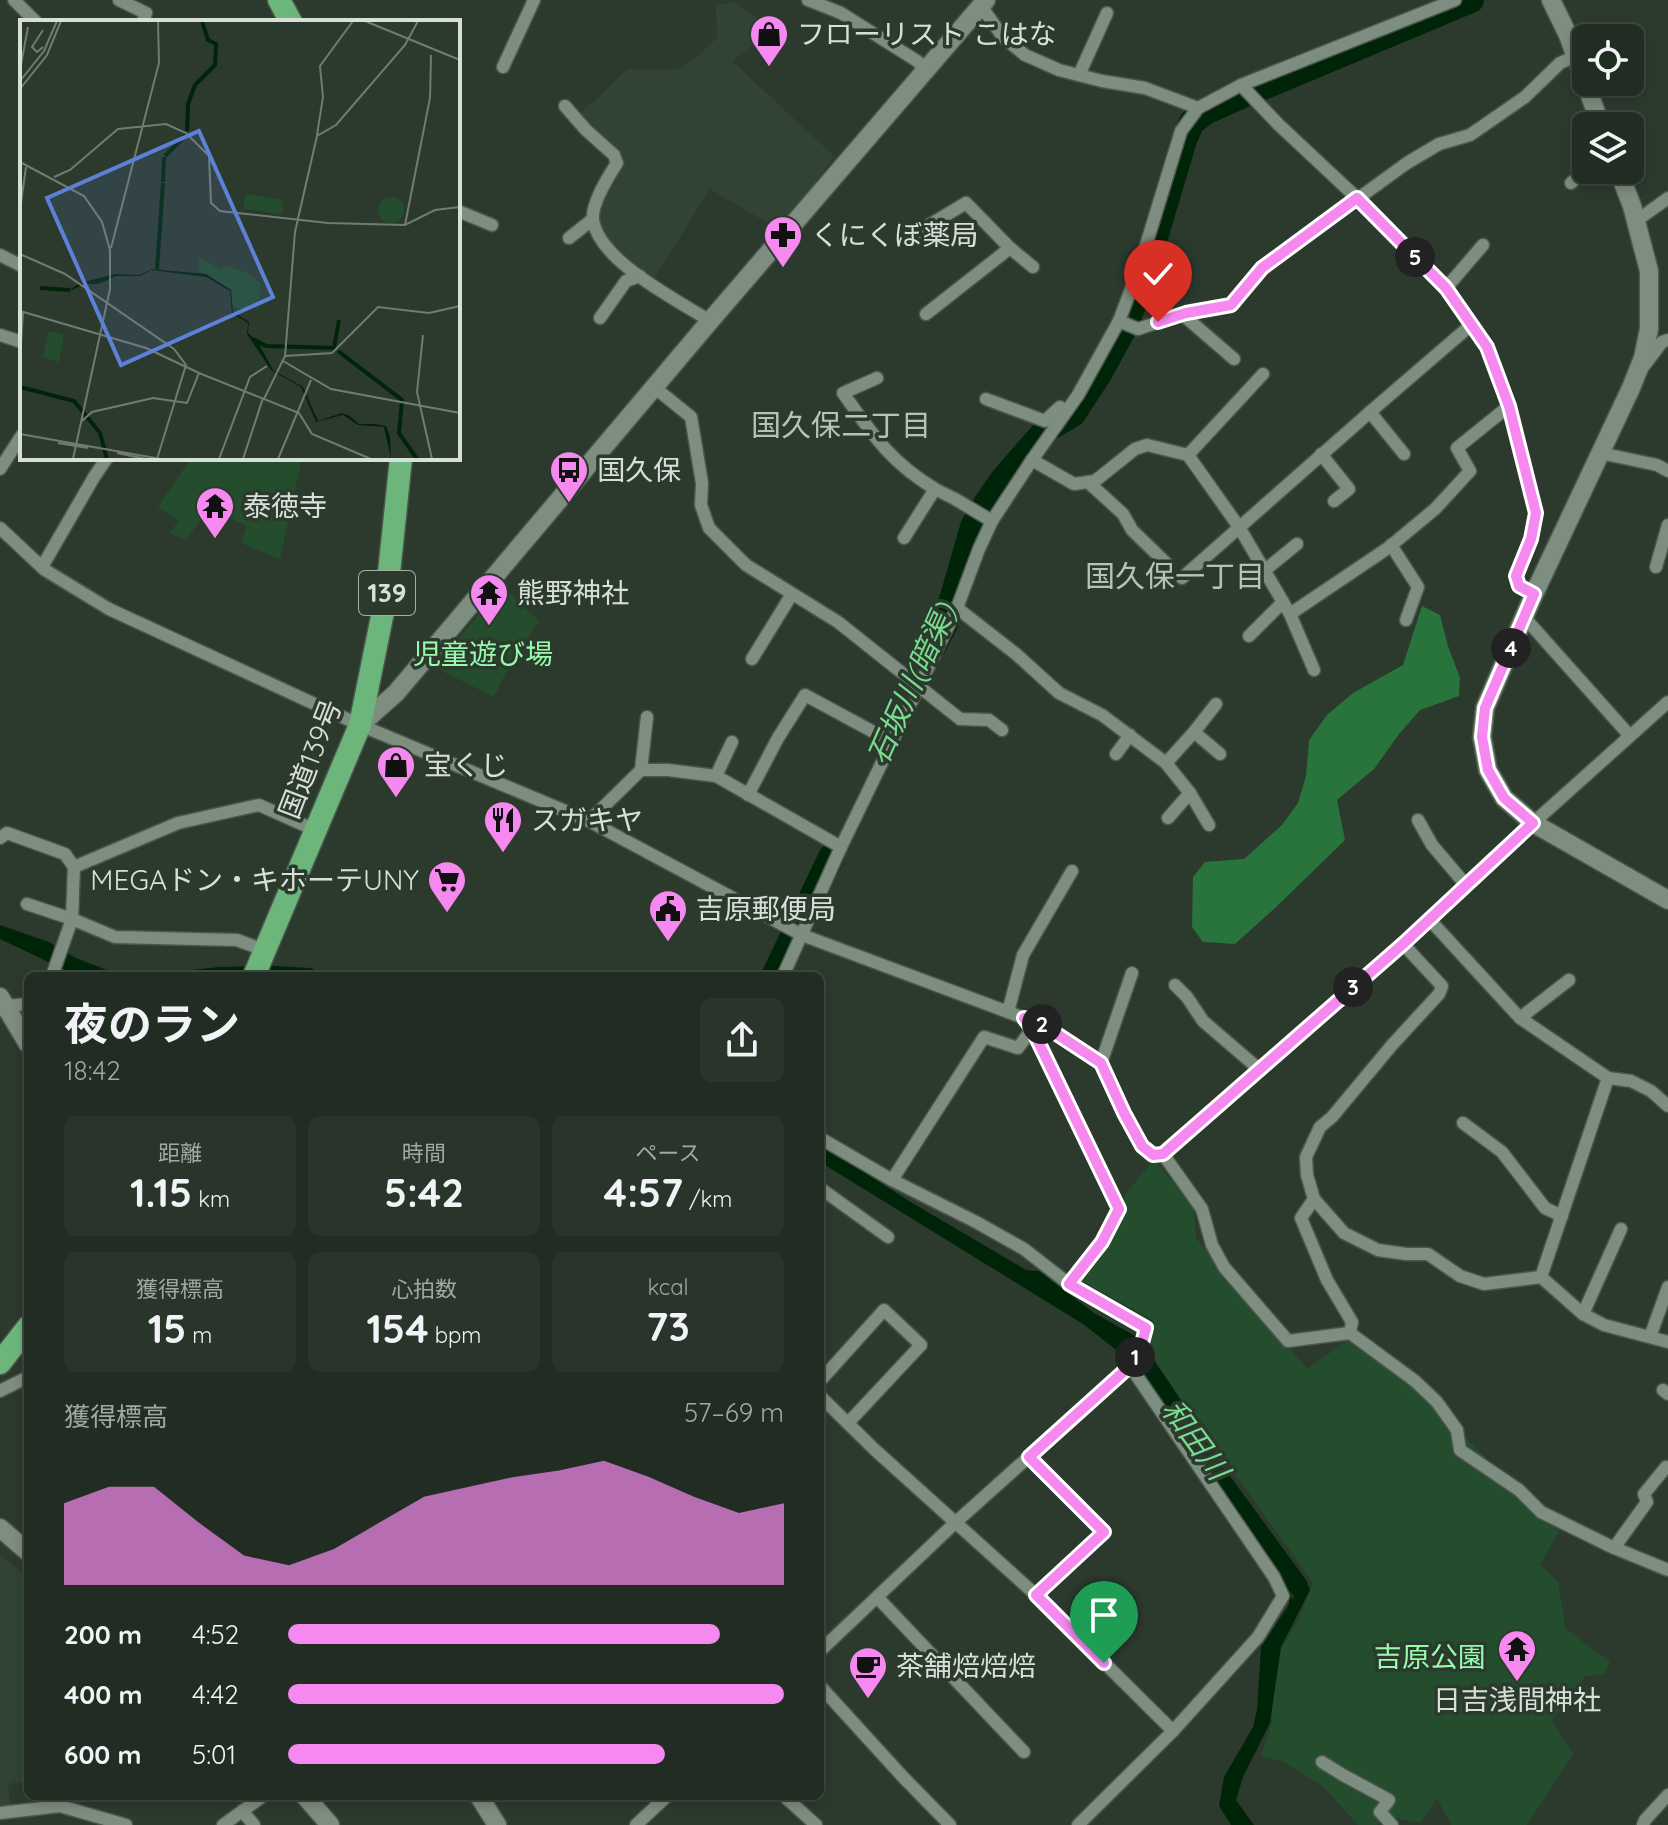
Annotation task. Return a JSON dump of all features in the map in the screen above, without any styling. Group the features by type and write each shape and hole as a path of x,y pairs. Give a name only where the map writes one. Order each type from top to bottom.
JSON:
{"highway":[{"path":"279,0 290,20"},
{"name":"国道139号","path":"259,963 360,725 387,592 401,460"},
{"path":"0,1363 24,1332"}],"street":[{"path":"14,0 34,20"},
{"path":"119,0 146,13 144,20"},
{"path":"503,67 534,0"},
{"path":"808,0 841,13 926,69"},
{"path":"986,399 1045,421 1061,412 1078,395 1119,321 1139,268 1181,131 1198,108 1241,85 1454,0"},
{"path":"1551,0 1572,47"},
{"path":"360,725 396,693 984,3 1003,37 1025,55 1059,70 1145,88 1198,108"},
{"path":"1079,75 1107,13"},
{"path":"1119,321 1138,329 1182,314 1231,305 1262,268 1357,198 1439,144 1470,135 1525,97 1560,63 1572,58"},
{"path":"1241,85 1446,288 1487,347 1509,406 1536,513 1531,539 1516,576 1519,586 1534,594"},
{"path":"565,106 614,155 617,163 602,188 593,219 569,238"},
{"path":"1623,184 1649,271 1649,329 1643,358 1485,708 1482,737 1488,770 1504,798 1533,823 1668,900"},
{"path":"1636,221 1668,198"},
{"path":"906,239 966,203 1033,267"},
{"path":"460,212 492,225"},
{"path":"593,219 602,243 621,263 710,321"},
{"path":"1446,288 1483,245"},
{"path":"926,314 1010,248"},
{"path":"0,255 20,265"},
{"path":"600,318 626,281 640,276"},
{"path":"1182,314 1234,359"},
{"path":"1182,578 1471,325"},
{"path":"0,335 20,341"},
{"path":"1636,376 1662,342 1668,340"},
{"path":"1188,455 1263,374"},
{"path":"877,378 843,393 890,456 912,476 992,521"},
{"path":"654,387 691,417 702,483 701,505 709,528 746,565 838,622 960,719 989,720 1002,730"},
{"path":"1290,614 1391,545 1435,509 1470,471 1457,448 1509,406"},
{"path":"785,972 837,845 913,684 957,608 992,521 1052,431 1061,412"},
{"path":"1370,412 1404,454"},
{"path":"0,469 20,438"},
{"path":"1032,460 1074,484 1095,481 1135,449 1147,445 1188,455 1239,527 1283,602 1314,670"},
{"path":"1600,453 1657,465 1668,471"},
{"path":"1321,454 1349,489 1334,501"},
{"path":"42,567 106,460"},
{"path":"1088,482 1123,514 1132,530 1167,564"},
{"path":"904,538 935,489"},
{"path":"1656,567 1668,525"},
{"path":"0,528 42,567 109,609 360,725 589,821 801,934 1008,1012 1028,1024 1119,1209 1102,1242 1069,1284"},
{"path":"1264,571 1297,544"},
{"path":"1391,545 1418,587 1406,620"},
{"path":"752,659 792,594"},
{"path":"1249,636 1283,602"},
{"path":"957,608 1016,654 1059,693 1102,715 1166,763 1190,793 1209,825"},
{"path":"1524,617 1630,736"},
{"path":"748,795 805,695 888,740"},
{"path":"892,1180 984,1037 1018,1048 1028,1024 1037,1021 1101,1063 1142,1146 1153,1155 1163,1154 1403,944 1668,702"},
{"path":"1166,763 1216,704"},
{"path":"589,821 641,770 647,717"},
{"path":"1194,732 1220,754"},
{"path":"1116,754 1130,735"},
{"path":"716,776 732,742"},
{"path":"641,770 716,776 837,845"},
{"path":"1168,818 1190,793"},
{"path":"74,867 178,823 259,805 315,830"},
{"path":"1418,820 1432,845 1466,885"},
{"path":"0,838 7,833 65,854 74,867 72,919 53,972"},
{"path":"1008,1012 1023,955 1072,871"},
{"path":"27,904 115,937 237,940 259,963"},
{"path":"1429,919 1520,1018 1608,1078 1631,1081 1651,1091 1668,1106"},
{"path":"1403,944 1442,986 1439,994 1320,1127 1306,1157 1314,1199 1344,1233 1378,1250 1428,1254 1460,1276 1484,1284 1541,1277 1583,1314 1604,1325 1668,1342"},
{"path":"1101,1063 1132,973"},
{"path":"1520,1018 1569,980"},
{"path":"1175,985 1203,1021 1260,1070"},
{"path":"2,1004 24,1004"},
{"path":"2,1004 24,1038"},
{"path":"1541,1277 1608,1078"},
{"path":"1463,1123 1502,1152 1545,1208 1562,1216"},
{"path":"824,1140 1024,1249 1069,1284 1146,1328 1130,1366 956,1522 824,1647"},
{"path":"1163,1154 1202,1209 1212,1245 1224,1267 1288,1341 1350,1333 1415,1381 1437,1402 1457,1430 1460,1450 1519,1490 1541,1512 1614,1548 1668,1570"},
{"path":"824,1191 888,1237"},
{"path":"1314,1199 1301,1218 1327,1280 1352,1322 1350,1333"},
{"path":"1583,1314 1621,1229"},
{"path":"1650,1337 1668,1287"},
{"path":"824,1377 884,1310 921,1345 848,1423"},
{"path":"1078,1825 1173,1731 1258,1637 1283,1596 1274,1577 1130,1366"},
{"path":"0,1391 24,1379"},
{"path":"824,1400 1036,1595 1173,1731"},
{"path":"1029,1457 1104,1532 1036,1595"},
{"path":"1614,1548 1647,1502 1644,1494 1666,1467"},
{"path":"0,1528 24,1549"},
{"path":"877,1597 1024,1752"},
{"path":"824,1690 950,1825"},
{"path":"1322,1762 1389,1800 1380,1812 1392,1825"},
{"path":"1643,1825 1668,1795"},
{"path":"223,1825 257,1800"},
{"path":"308,1800 330,1825"},
{"path":"481,1800 497,1825"},
{"path":"638,1824 663,1800"},
{"path":"788,1800 816,1825"},
{"path":"0,1813 60,1806 126,1825"},
{"path":"242,1811 254,1825"}],"shaded area":[{"path":"734,2 772,30 732,61 834,156 778,229 710,189 651,283 618,258 595,219 604,188 619,163 576,118 628,69 677,69 697,57 717,38 716,5"},
{"path":"0,1554 24,1575 24,1782 8,1784 10,1807 0,1808"}],"green space":[{"path":"190,460 302,460 280,559 241,543 247,526 209,508 186,540 170,533 179,520 158,507"},
{"name":"児童遊び場","path":"502,586 539,621 512,660 494,697 436,668"},
{"path":"1422,606 1440,615 1460,678 1459,696 1420,710 1374,769 1337,800 1345,840 1274,909 1235,944 1203,942 1192,927 1193,877 1205,862 1244,859 1282,825 1298,803 1306,776 1309,740 1327,715 1353,693 1403,665"},
{"name":"吉原公園","path":"1154,1159 1194,1207 1196,1238 1307,1369 1355,1335 1426,1398 1559,1531 1540,1564 1558,1582 1566,1629 1610,1662 1605,1674 1585,1676 1552,1720 1573,1754 1527,1825 1451,1825 1437,1798 1420,1823 1387,1816 1377,1825 1358,1825 1323,1786 1284,1762 1261,1756 1272,1723 1269,1669 1298,1620 1313,1583 1171,1385 1155,1358 1137,1337 1153,1320 1082,1281 1117,1231 1125,1195"}],"water":[{"path":"0,925 49,942 76,958 112,972 70,972 0,939"},
{"path":"275,966 310,968 320,972 173,972"},
{"path":"824,1147 1026,1270 1039,1271 1094,1313 1137,1337 1227,1472 1306,1580 1310,1590 1281,1647 1270,1723 1243,1777 1236,1800 1254,1825 1231,1825 1219,1806 1224,1777 1253,1727 1261,1647 1294,1597 1138,1367 1083,1324 824,1164"}],"waterway":[{"name":"石坂川(暗渠)","path":"1251,92 1471,0"},
{"name":"石坂川(暗渠)","path":"1127,320 1192,122 1207,111 1241,96"},
{"name":"石坂川(暗渠)","path":"934,645 945,624 973,527 986,504 1004,478 1047,429 1073,414 1123,330"},
{"name":"石坂川(暗渠)","path":"776,972 831,857"},
{"name":"和田川","path":"1286,1584 1292,1606"}],"place":[{"name":"フローリスト こはな","path":"769,68"},
{"name":"くにくぼ薬局","path":"783,269"},
{"name":"国久保","path":"569,504"},
{"name":"泰徳寺","path":"215,540"},
{"name":"熊野神社","path":"489,627"},
{"name":"宝くじ","path":"396,799"},
{"name":"スガキヤ","path":"503,854"},
{"name":"MEGAドン・キホーテUNY","path":"447,914"},
{"name":"吉原郵便局","path":"668,943"},
{"name":"日吉浅間神社","path":"1517,1683"},
{"name":"茶舗焙焙焙","path":"868,1700"}],"district":[{"name":"国久保二丁目","path":"841,426"},
{"name":"国久保一丁目","path":"1175,577"}],"route":[{"path":"1104,1663 1036,1595 1104,1532 1029,1457 1130,1366 1146,1328 1069,1284 1102,1242 1119,1209 1024,1018 1037,1021 1101,1063 1142,1146 1153,1155 1163,1154 1403,944 1533,823 1504,798 1488,770 1482,737 1485,708 1534,594 1519,586 1516,576 1531,539 1536,513 1509,406 1487,347 1446,288 1357,198 1262,268 1231,305 1186,313 1158,322"}]}
